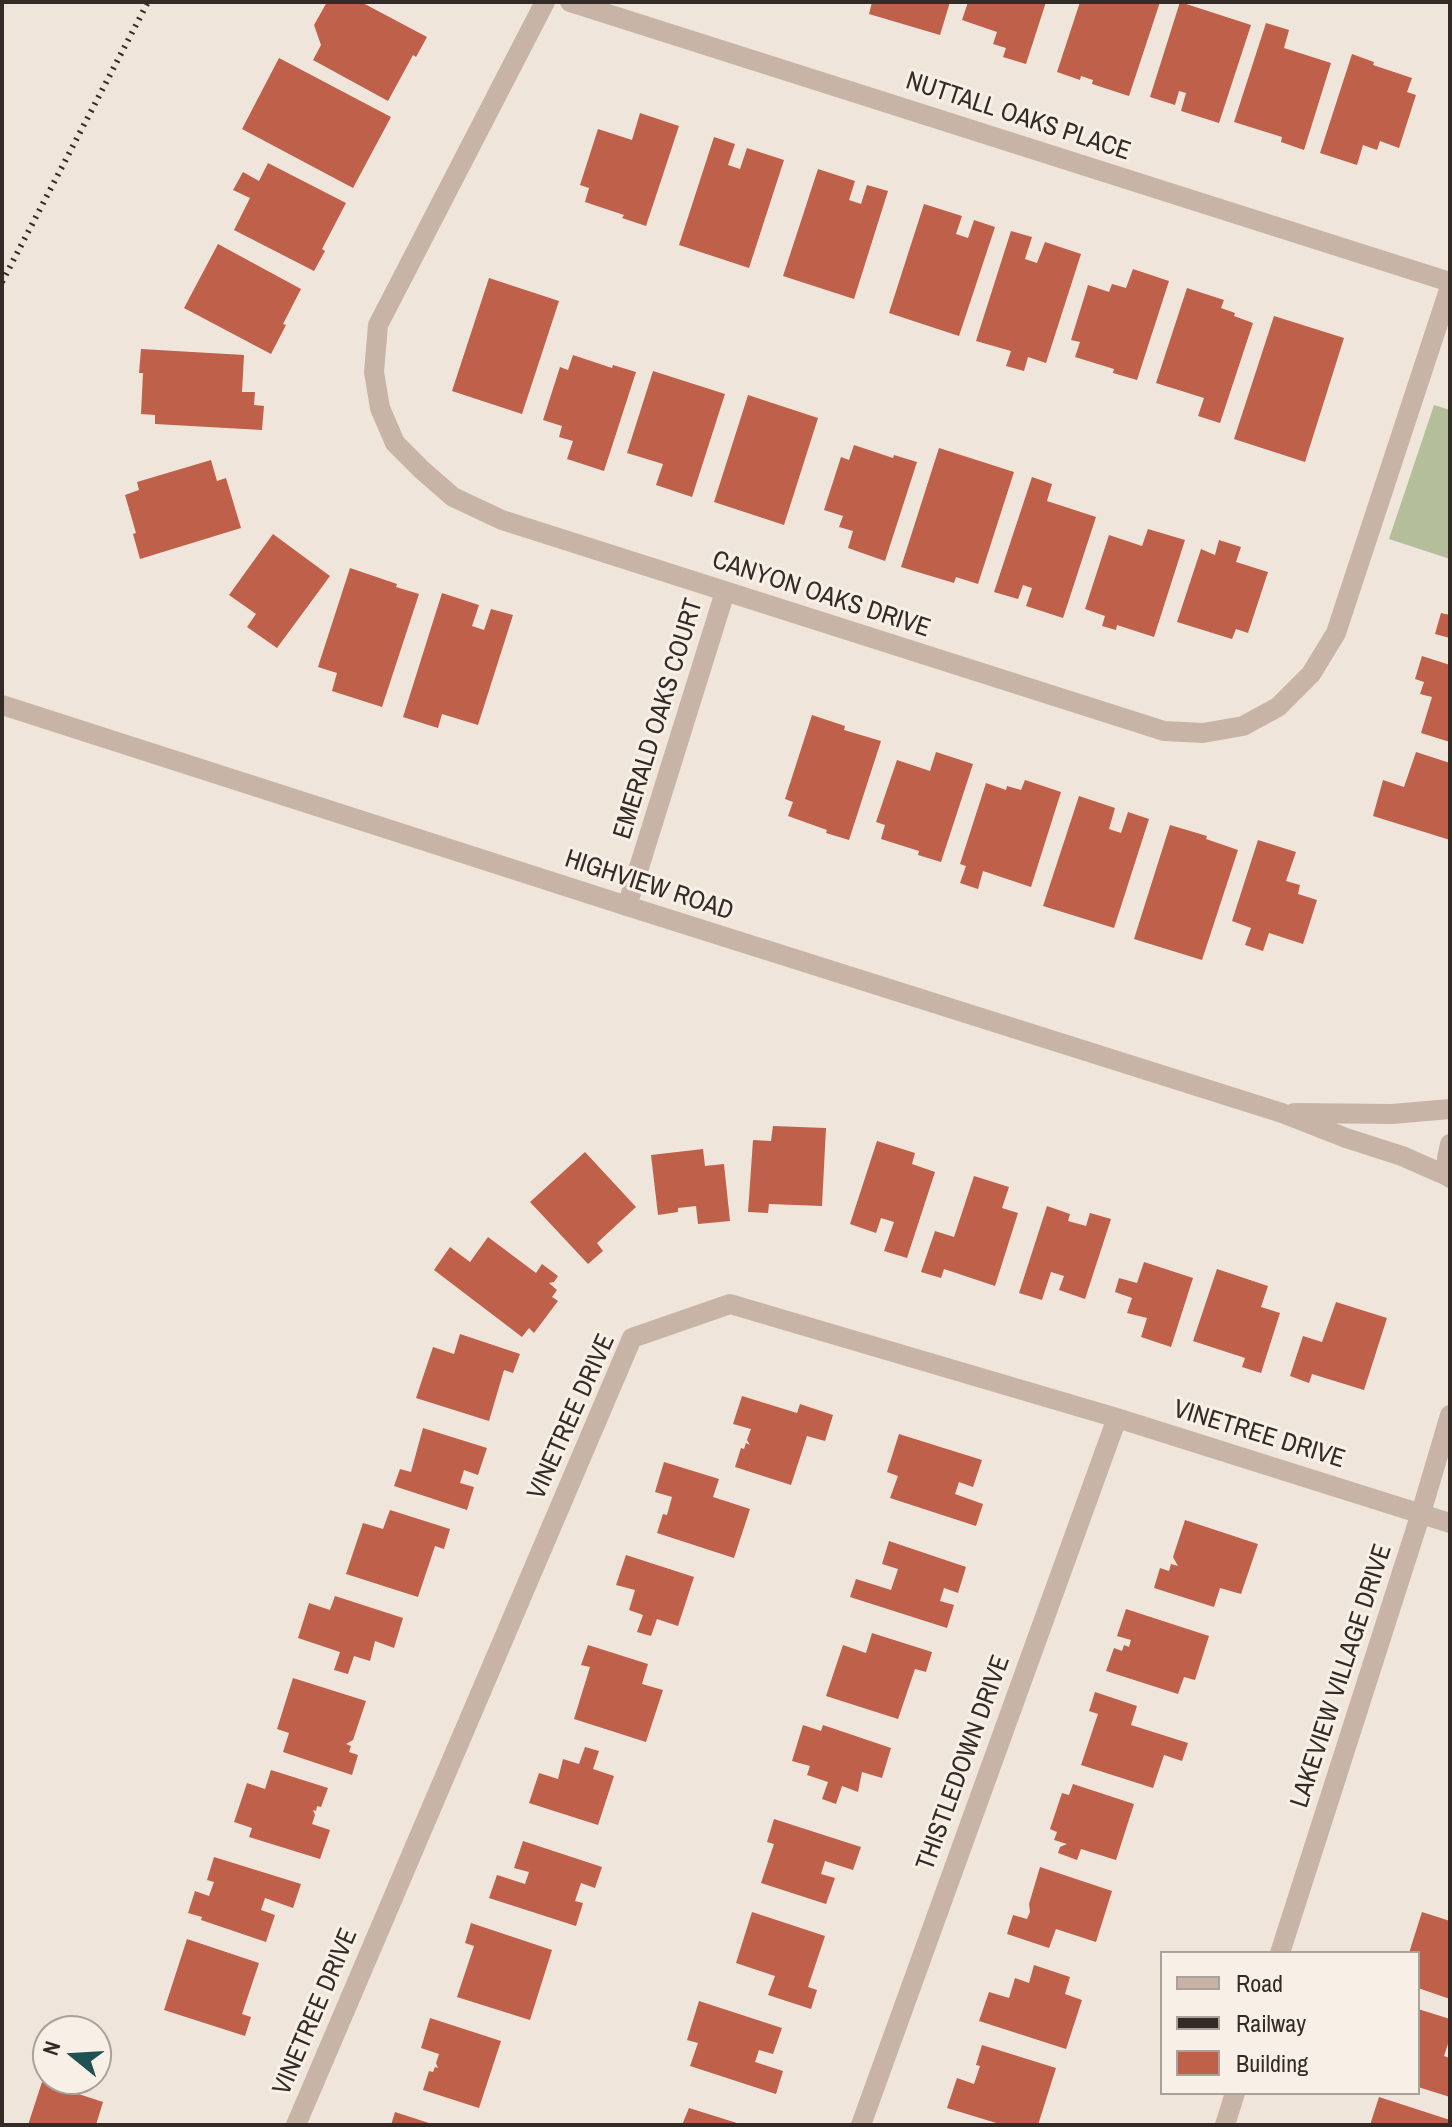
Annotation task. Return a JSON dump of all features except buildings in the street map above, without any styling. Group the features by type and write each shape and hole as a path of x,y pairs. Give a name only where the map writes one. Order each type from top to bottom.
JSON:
{"street":[{"name":"CANYON OAKS DRIVE","path":"545,2 378,325 374,372 380,408 395,443 453,497 502,520 1164,731 1203,733 1243,726 1278,707 1311,674 1336,633 1450,285"},
{"name":"NUTTALL OAKS PLACE","path":"570,2 1450,285"},
{"name":"EMERALD OAKS COURT","path":"627,906 725,592"},
{"name":"HIGHVIEW ROAD","path":"2,705 1282,1113 1402,1156 1450,1177"},
{"name":"HIGHVIEW ROAD","path":"1282,1113 1392,1114 1450,1109"},
{"path":"1450,1144 1447,1158 1450,1177"},
{"name":"VINETREE DRIVE","path":"296,2125 632,1338 730,1304 1117,1418 1450,1523"},
{"name":"LAKEVIEW VILLAGE DRIVE","path":"1281,1951 1450,1415"},
{"name":"THISTLEDOWN DRIVE","path":"861,2125 1117,1418"},
{"path":"1225,2125 1234,2095"}],"green space":[{"path":"1434,405 1450,410 1450,559 1389,539"}],"railway":[{"path":"2,282 148,2"}]}
